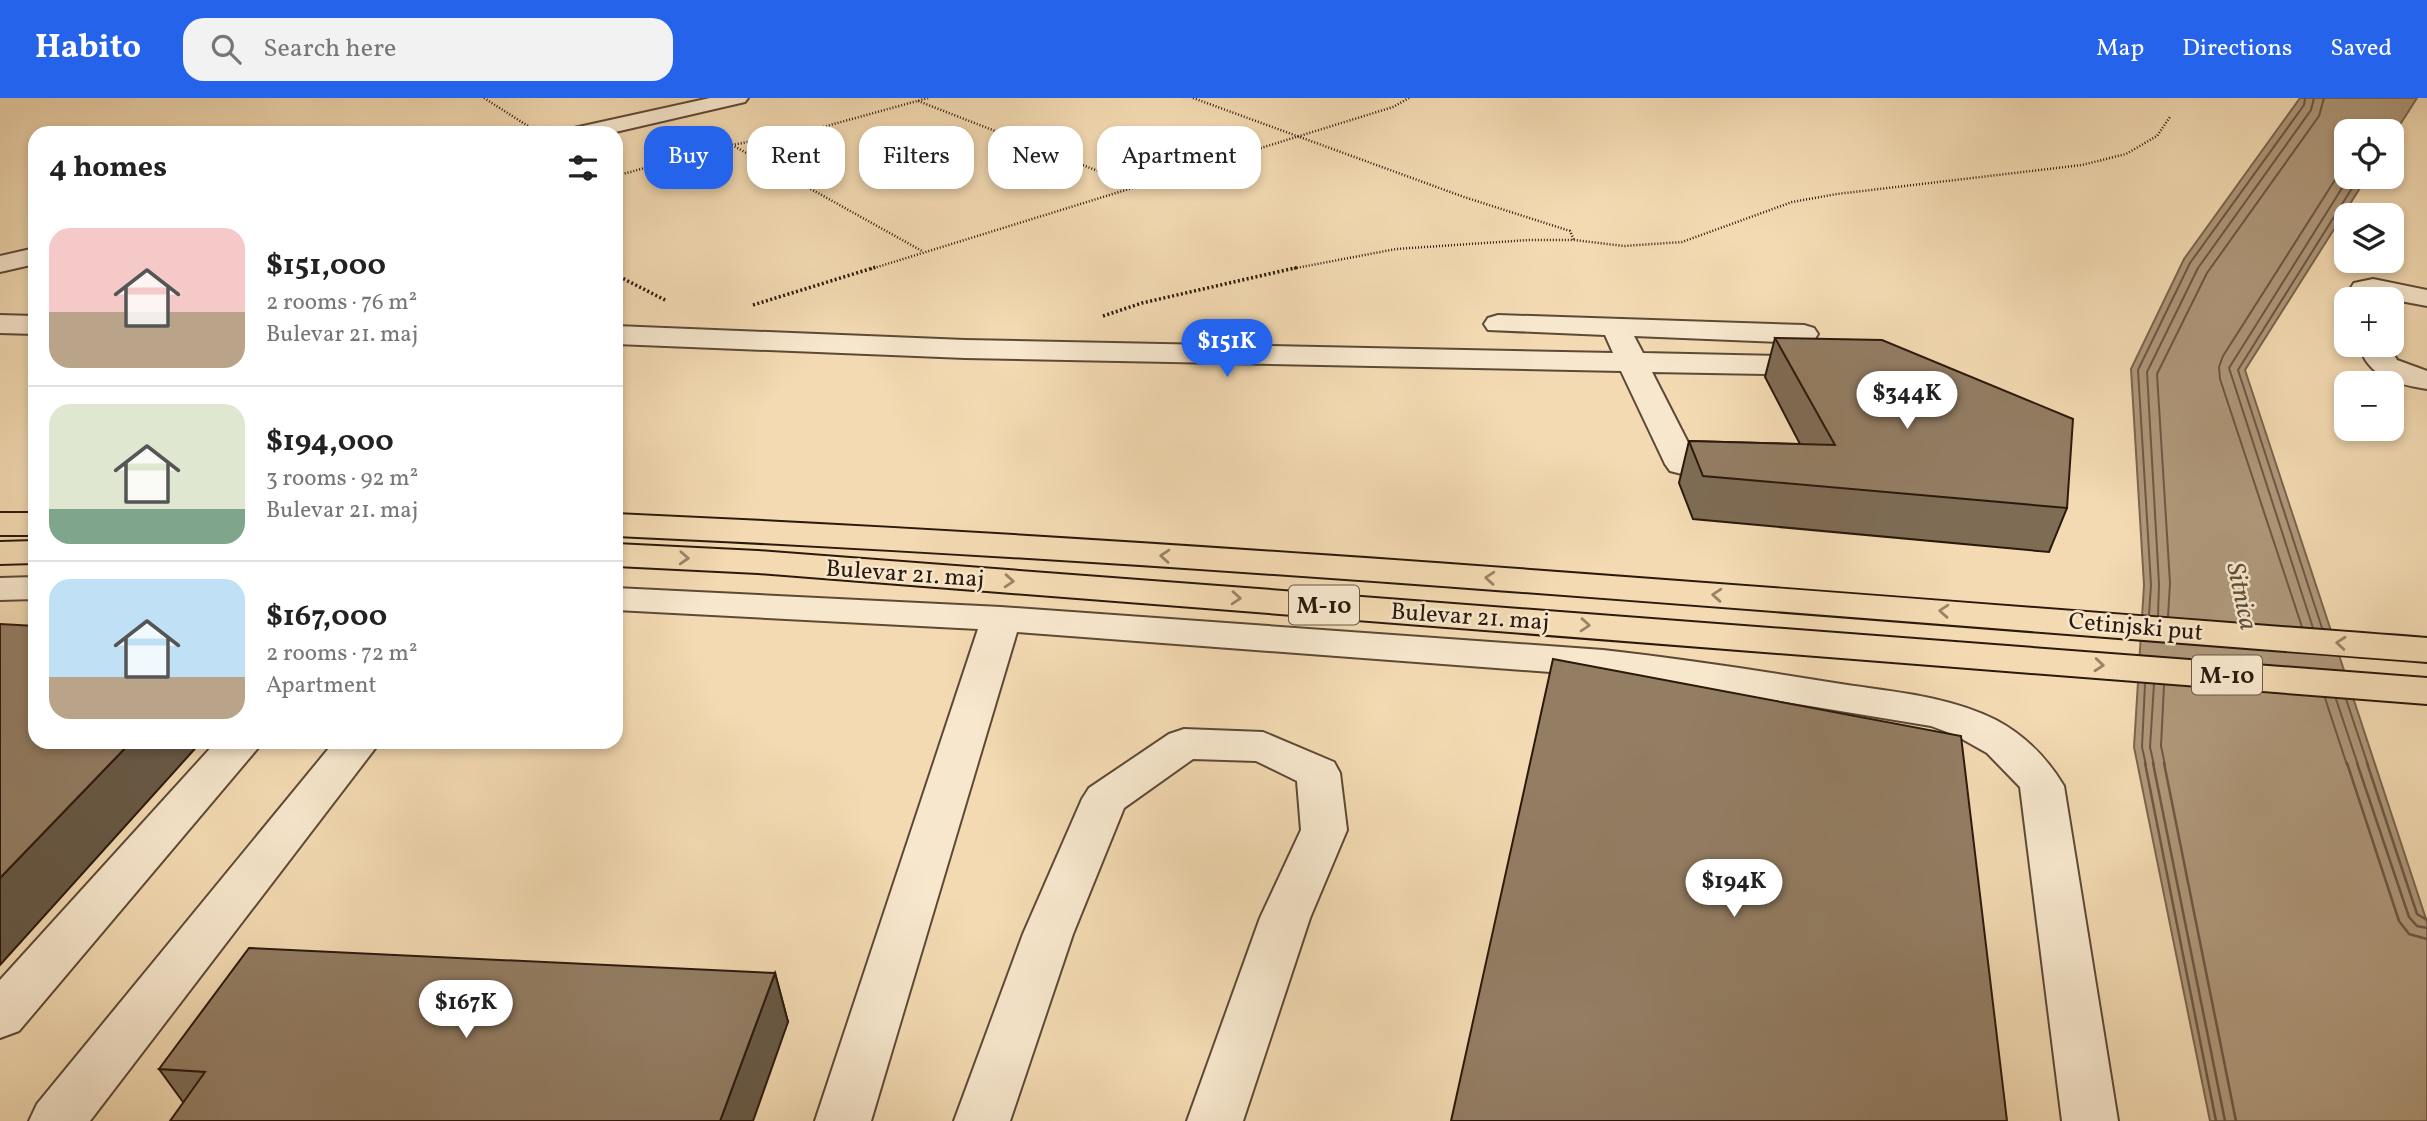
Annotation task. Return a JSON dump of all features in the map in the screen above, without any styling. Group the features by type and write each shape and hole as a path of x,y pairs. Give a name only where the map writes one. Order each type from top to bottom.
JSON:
{"main road":[{"path":"0,524 28,524"},
{"name":"Bulevar 21. maj","path":"623,525 816,534 1260,562 2012,617"},
{"path":"0,552 28,552"},
{"name":"Bulevar 21. maj","path":"623,555 758,562 1675,651 2031,659"},
{"name":"Cetinjski put","path":"2012,617 2418,649"},
{"name":"Cetinjski put","path":"2031,659 2425,691"}],"street":[{"path":"613,126 738,98"},
{"path":"0,264 28,258"},
{"path":"2404,293 2427,298"},
{"path":"0,324 28,325"},
{"path":"1498,324 1804,334"},
{"path":"1615,327 1682,464"},
{"path":"623,335 1069,351 1838,367"},
{"path":"2376,357 2388,369 2427,380"},
{"path":"0,589 28,588"},
{"path":"623,599 1001,619 1575,661 1675,651 1968,724 1996,738 2031,768 2042,786 2047,803 2090,1121"},
{"path":"843,1121 1001,619"},
{"path":"982,1121 1048,934 1105,799 1184,744 1263,747 1318,773 1324,830 1285,918 1215,1121"},
{"path":"0,1016 236,749"},
{"path":"57,1121 352,749"}],"path":[{"path":"484,98 528,126"},
{"path":"733,145 797,134 928,98"},
{"path":"1193,98 1464,197 1570,231 1574,240"},
{"path":"1261,148 1393,107 1409,98"},
{"path":"918,101 1097,170"},
{"path":"1069,351 1075,331 1123,308 1320,262 1446,244 1574,240 1624,246 1682,242 1792,202 1837,194 2082,165 2126,154 2157,136 2170,117"},
{"path":"733,146 923,251"},
{"path":"623,174 644,169"},
{"path":"753,305 1122,189"},
{"path":"623,278 701,321 685,330 680,338"}],"water":[{"name":"Sitnica","path":"2300,98 2417,98 2404,119 2334,119 2334,189 2359,189 2351,203 2334,203 2334,229 2245,370 2427,922 2427,1121 2210,1121 2134,747 2144,585 2131,369 2184,259"}],"building":[{"path":"1775,338 1882,340 2073,419 2067,508 1703,476 1689,441 1835,445"},
{"path":"0,624 28,626 28,749 124,749 0,878"},
{"path":"1553,659 1961,736 2007,1121 1451,1121"},
{"path":"249,948 775,973 720,1121 170,1121 205,1072 159,1069"}]}
